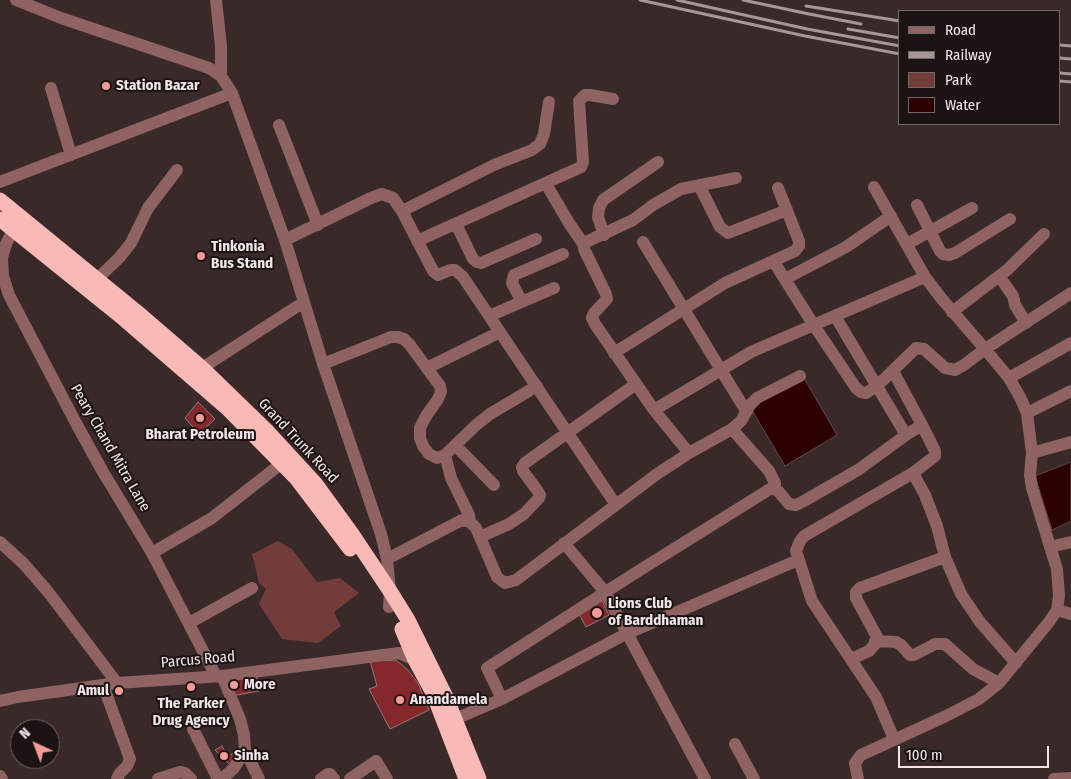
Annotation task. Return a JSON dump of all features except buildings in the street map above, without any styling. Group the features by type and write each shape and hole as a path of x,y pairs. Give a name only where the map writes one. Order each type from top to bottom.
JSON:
{"highway":[{"name":"Grand Trunk Road","path":"0,200 202,368 268,432 315,483 390,591 408,644"},
{"name":"Grand Trunk Road","path":"0,219 124,319 187,373 227,408 282,463 328,519 390,607 408,644 420,658 455,719 479,779"},
{"name":"Grand Trunk Road","path":"420,658 466,779"}],"street":[{"path":"16,0 70,21 209,68 221,76 232,93 285,240 323,364 381,534 387,559 390,607"},
{"path":"216,0 221,46 221,76"},
{"path":"51,88 71,155"},
{"path":"0,182 232,93"},
{"path":"417,241 581,167 583,162 578,101 590,95 613,99"},
{"path":"402,211 485,169 532,150 540,144 544,134 549,102"},
{"path":"279,125 318,225"},
{"path":"604,235 598,217 599,208 604,200 658,162"},
{"path":"97,279 119,258 131,243 148,208 177,170"},
{"path":"584,245 586,242 633,220 667,196 682,189 736,178"},
{"path":"546,184 584,245 584,249 606,294 606,298 592,318 654,410 689,453"},
{"path":"699,185 720,227 728,233 787,210"},
{"path":"858,779 855,763 861,755 979,699 999,682 1057,610 1059,596 1057,569 1032,488 1030,475 1032,453 1027,413 1020,397 1009,378 952,312 926,277 874,187"},
{"path":"614,353 725,283 795,251 799,246 799,241 778,188"},
{"path":"285,240 371,198 382,194 393,198 402,211 435,274 438,276 450,270 458,272 616,505"},
{"path":"917,205 940,251 949,255 1010,219"},
{"path":"907,244 972,208"},
{"path":"785,278 846,247 891,216"},
{"path":"456,224 473,258 481,264 536,239"},
{"name":"Peary Chand Mitra Lane","path":"13,230 2,258 3,276 9,295 103,472 152,553 219,676 242,727 245,750 259,779"},
{"path":"952,312 1023,256 1044,234"},
{"path":"643,242 746,411"},
{"path":"522,302 512,283 514,276 563,254"},
{"path":"774,262 856,388 866,393 877,386 916,348 924,350 945,368 955,370 1071,293"},
{"path":"999,276 1013,296 1016,309 1026,322"},
{"path":"654,410 751,352 926,277"},
{"path":"489,316 554,288"},
{"path":"202,368 304,302"},
{"path":"835,316 906,435"},
{"path":"427,368 500,332"},
{"path":"323,364 390,337 398,336 410,345 440,386 441,392 438,399 420,428 420,438 424,446 429,454 436,458 445,455 490,414 537,386"},
{"path":"1009,378 1071,342"},
{"path":"893,371 935,450 935,456 912,473 804,536 796,547 796,551 812,602 876,697 894,739"},
{"path":"387,559 462,520 470,522 476,528 497,577 505,583 516,580 657,474 689,453 732,430 741,421 750,404 758,398 800,376"},
{"path":"480,537 509,524 524,514 536,502 540,495 526,476 522,467 525,463 636,384"},
{"path":"1027,413 1071,391"},
{"path":"732,430 769,471 773,478 775,489 786,502 796,505 858,470 922,425"},
{"path":"1032,453 1071,442"},
{"path":"456,446 494,485"},
{"path":"445,455 455,489 469,515 470,522"},
{"path":"152,553 212,518 282,463"},
{"path":"912,473 937,526 945,557 961,594 993,637 1016,663"},
{"path":"502,699 487,668 765,492 775,489"},
{"path":"0,542 24,564 49,593 117,683"},
{"path":"1050,547 1071,542"},
{"path":"564,543 605,592 705,779"},
{"path":"851,659 869,651 877,637 856,598 856,592 860,588 945,557"},
{"path":"455,719 502,699 626,634 798,560"},
{"path":"189,623 252,588"},
{"path":"1057,610 1071,614"},
{"path":"876,641 896,642 910,655 914,655 935,644 945,644 973,669 999,682"},
{"name":"Parcus Road","path":"0,701 117,683 219,676 408,644"},
{"path":"103,685 130,759 117,779"},
{"path":"193,730 220,779 234,768 245,750"},
{"path":"735,744 754,779"},
{"path":"350,779 376,761 387,779"},
{"path":"158,779 180,772 185,773 191,779"},
{"path":"322,779 328,774 334,779"},
{"path":"1054,779 1071,778"}],"green space":[{"path":"278,541 292,549 317,582 340,578 359,593 334,612 341,626 318,643 282,639 259,604 266,589 259,583 252,554"}],"water":[{"path":"804,378 837,435 785,466 750,407"},
{"path":"1071,462 1071,521 1052,530 1035,476"}],"railway":[{"path":"640,0 805,36 898,54"},
{"path":"677,0 807,29 898,46"},
{"path":"743,0 861,24"},
{"path":"806,6 898,21"},
{"path":"848,29 898,38"},
{"path":"1061,45 1071,46"},
{"path":"1061,58 1071,59"},
{"path":"1061,73 1071,74"},
{"path":"1061,81 1071,82"}],"place":[{"name":"Station Bazar","path":"106,86"},
{"name":"Tinkonia Bus Stand","path":"201,256"},
{"name":"Bharat Petroleum","path":"200,418"},
{"name":"Lions Club of Barddhaman","path":"597,613"},
{"name":"More","path":"234,685"},
{"name":"The Parker Drug Agency","path":"191,687"},
{"name":"Amul","path":"119,691"},
{"name":"Anandamela","path":"400,700"},
{"name":"Sinha","path":"224,756"}]}
